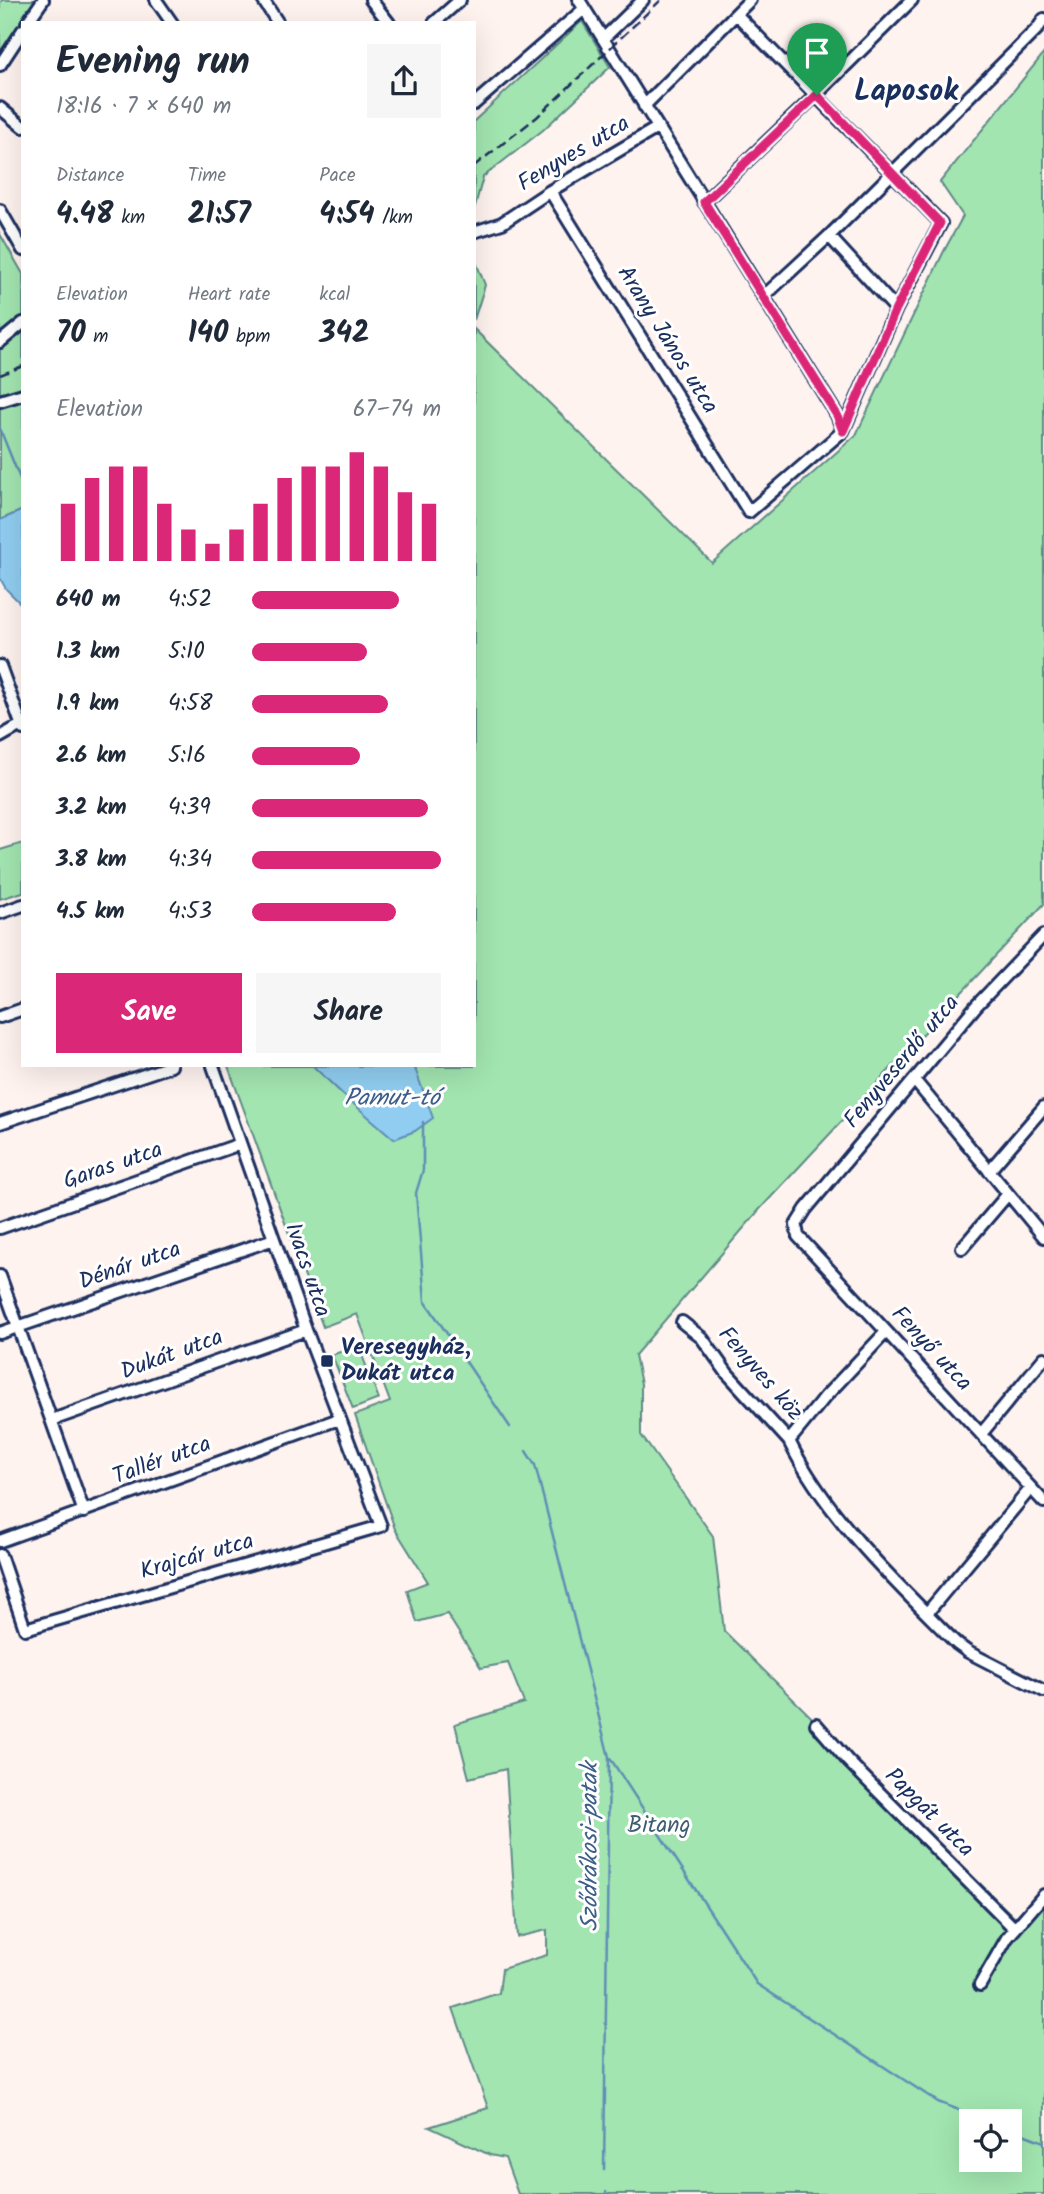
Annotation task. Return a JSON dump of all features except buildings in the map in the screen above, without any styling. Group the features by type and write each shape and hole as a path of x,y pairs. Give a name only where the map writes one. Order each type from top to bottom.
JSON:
{"street":[{"path":"30,21 43,0"},
{"path":"156,0 171,21"},
{"path":"263,0 277,21"},
{"path":"435,21 460,0"},
{"path":"607,44 643,0"},
{"path":"644,106 750,0"},
{"path":"704,202 912,0"},
{"path":"376,3 388,21"},
{"path":"476,102 581,4 837,415 843,431"},
{"path":"736,14 940,223 896,309 843,431"},
{"path":"763,297 829,236 1044,19"},
{"path":"0,65 21,34"},
{"path":"0,108 21,125"},
{"name":"Fenyves utca","path":"476,231 502,223 550,191 657,128"},
{"name":"Arany János utca","path":"550,191 749,512 843,431"},
{"path":"0,210 21,247"},
{"path":"829,236 896,309"},
{"path":"0,342 21,325"},
{"path":"0,401 21,395"},
{"path":"0,666 21,724"},
{"path":"0,737 21,727"},
{"path":"0,913 21,906"},
{"name":"Fenyveserdő utca","path":"797,1220 976,1006 1044,935"},
{"path":"0,1017 21,1010"},
{"path":"0,1123 168,1067"},
{"name":"Ivacs utca","path":"213,1067 306,1330 381,1526"},
{"path":"915,1081 1044,1237"},
{"path":"989,1171 1044,1107"},
{"name":"Garas utca","path":"0,1228 240,1144"},
{"path":"962,1248 1008,1194"},
{"name":"Fenyő utca","path":"797,1220 798,1236 1044,1502"},
{"name":"Dénár utca","path":"0,1333 274,1239"},
{"path":"0,1276 84,1512"},
{"name":"Fenyves köz","path":"682,1322 702,1338 727,1373 789,1441 825,1397 887,1332"},
{"name":"Dukát utca","path":"52,1420 306,1330"},
{"path":"981,1434 1044,1358"},
{"name":"Tallér utca","path":"0,1541 339,1419"},
{"path":"789,1441 818,1489 844,1524 927,1613 968,1652 1044,1691"},
{"path":"927,1613 1031,1488"},
{"name":"Krajcár utca","path":"0,1555 25,1629 381,1526"},
{"name":"Papgát utca","path":"816,1724 848,1761 1015,1928"},
{"path":"980,1986 1007,1938 1044,1895"}],"green space":[{"path":"2,0 36,0 0,54"},
{"path":"582,21 610,67 543,130 483,177 476,203 476,119"},
{"name":"Bitang","path":"1044,53 1044,904 760,1209 635,1355 641,1384 641,1435 713,1536 724,1631 1023,1926 1044,1904 1044,2194 518,2194 505,2158 490,2155 429,2127 488,2108 453,2008 499,1993 502,1969 547,1955 547,1930 517,1937 506,1769 469,1778 455,1724 524,1703 508,1663 481,1668 447,1614 417,1622 407,1590 428,1582 395,1529 355,1415 390,1402 357,1314 323,1327 228,1067 314,1067 349,1100 416,1070 414,1067 476,1067 476,331 712,563 856,435 963,216 940,182"},
{"path":"0,234 21,271 21,511 0,520"},
{"path":"476,262 485,285 476,314"},
{"path":"21,844 21,893 0,899 0,850"},
{"path":"358,1345 379,1399 353,1409 332,1355"}],"water":[{"path":"21,511 21,604 6,589 0,578 0,520"},
{"name":"Pamut-tó","path":"314,1067 414,1067 433,1118 415,1131 394,1139"}],"waterway":[{"name":"Sződrákosi-patak","path":"0,429 21,481"},
{"name":"Sződrákosi-patak","path":"423,1122 423,1170 416,1193 425,1301 510,1427"},
{"name":"Sződrákosi-patak","path":"526,1451 535,1465 609,1757 604,2170"},
{"path":"610,1758 757,1984 938,2102 959,2110"},
{"path":"1022,2134 1044,2142"}],"railway":[{"path":"476,164 537,117 661,0"},
{"path":"0,375 21,367"}],"place":[{"name":"Veresegyház, Dukát utca","path":"327,1361"}],"district":[{"name":"Laposok","path":"906,92"}],"route":[{"path":"817,95 940,223 896,309 843,431 837,415 704,202 817,95"}]}
